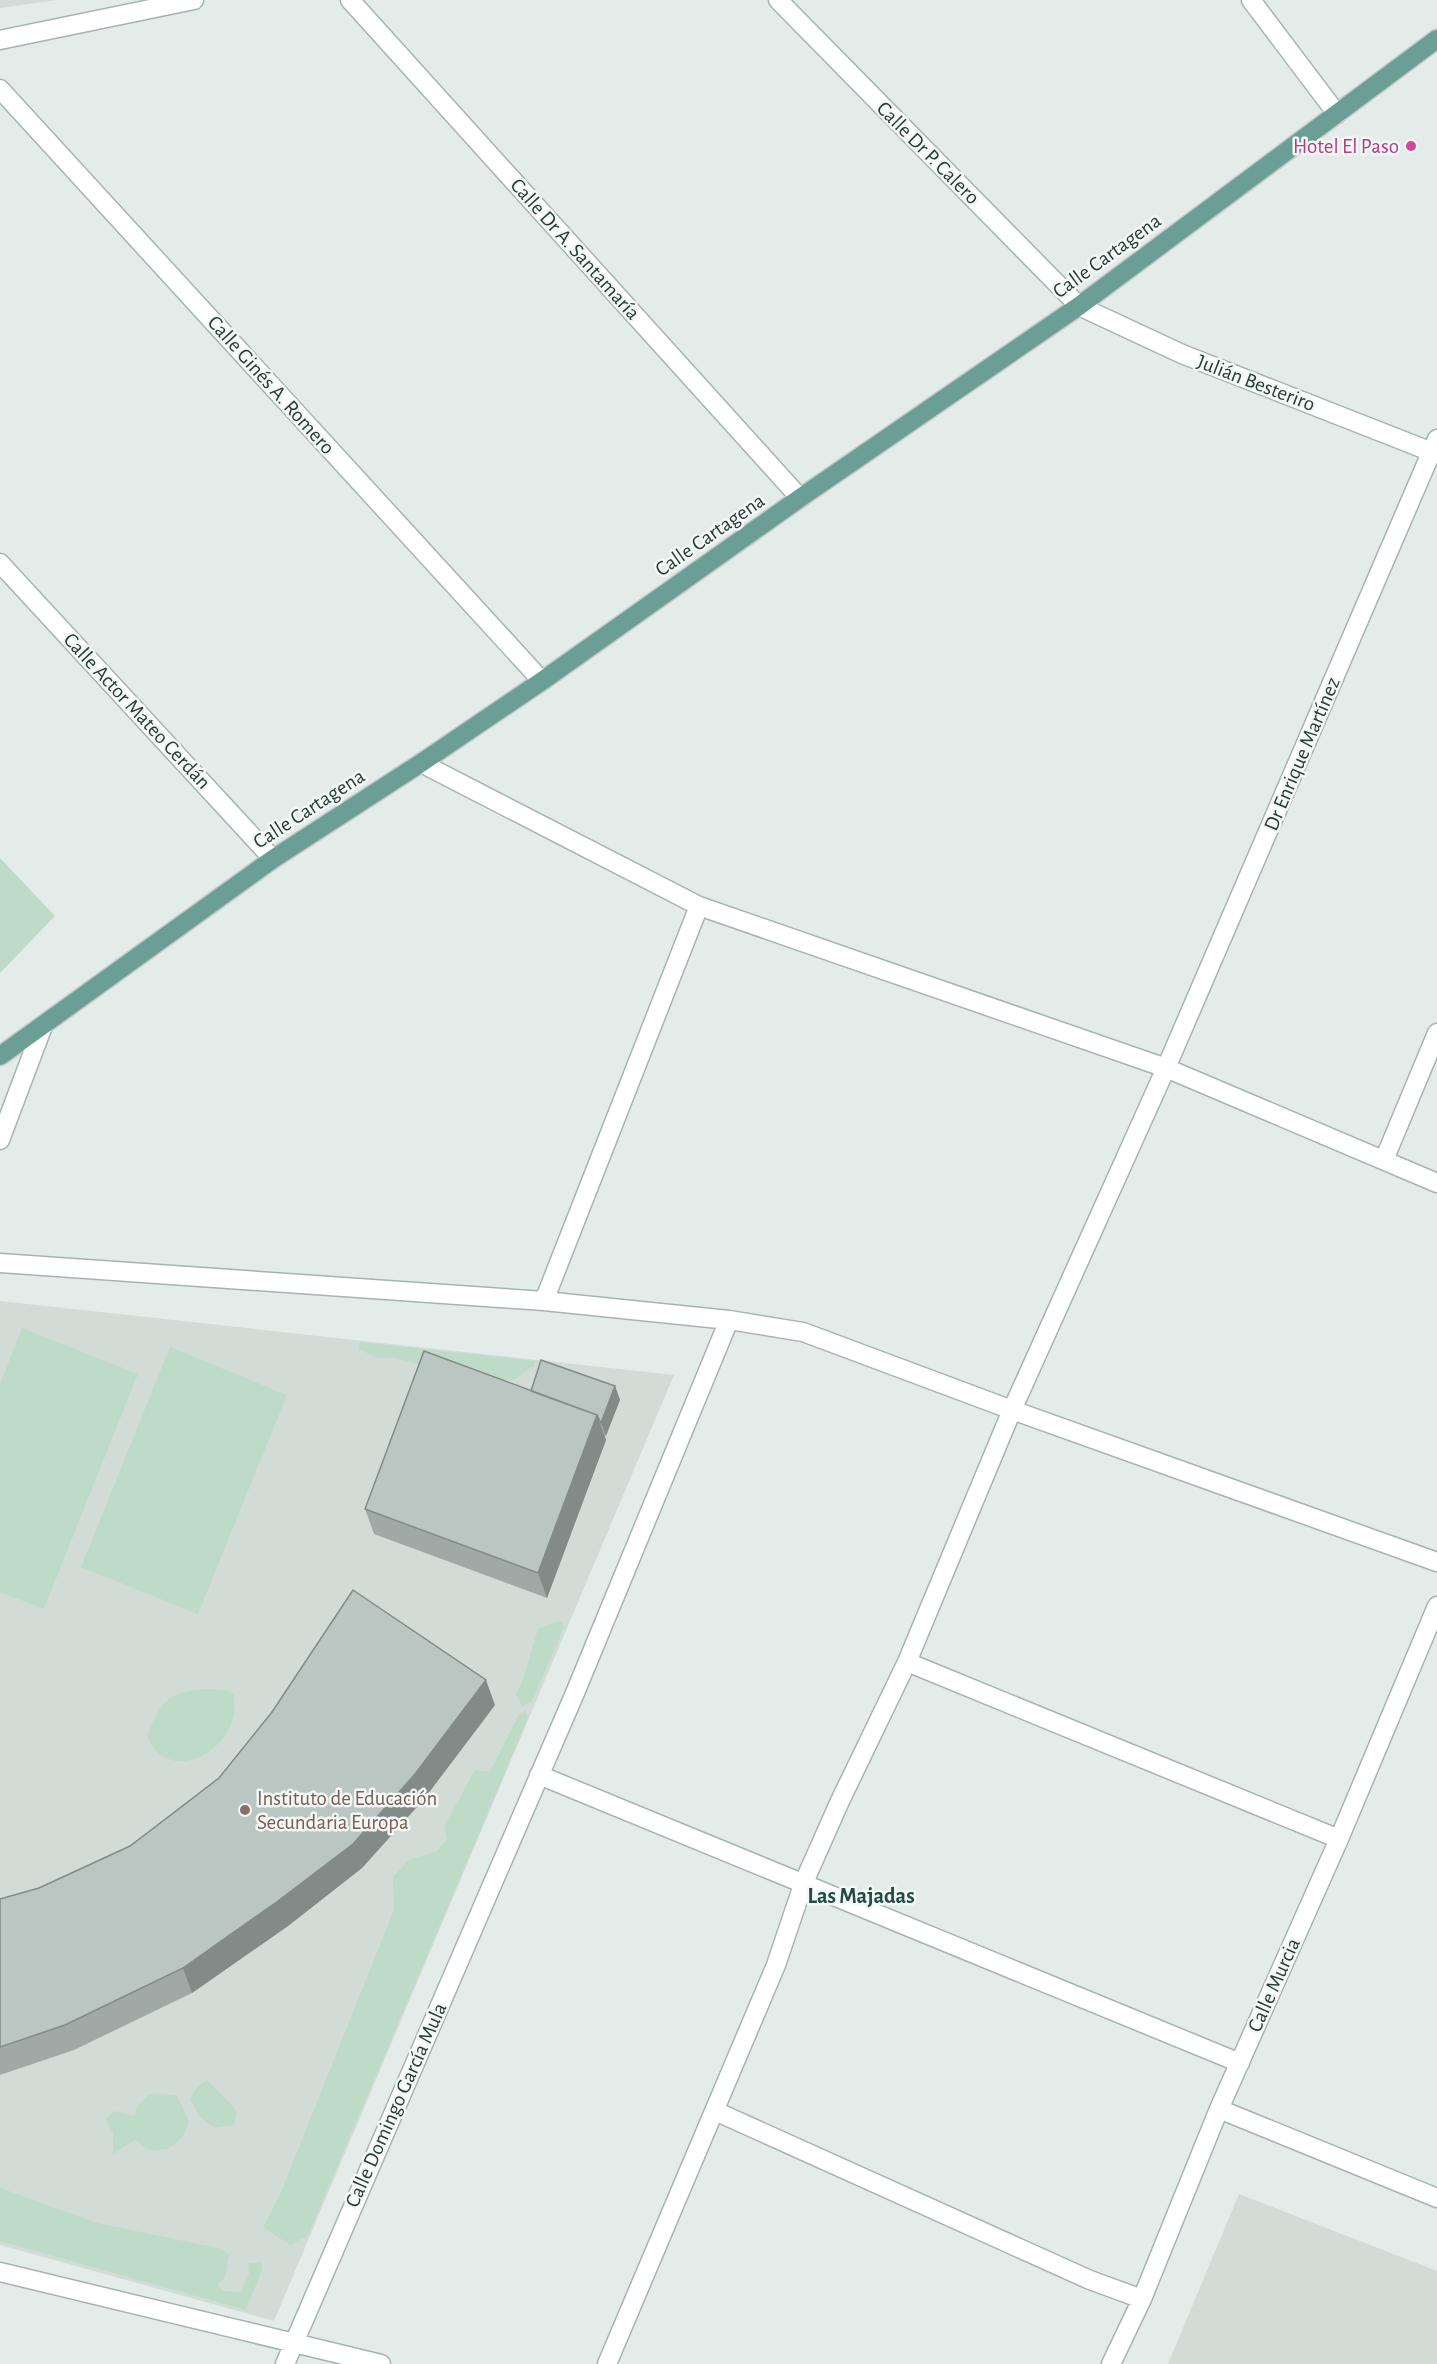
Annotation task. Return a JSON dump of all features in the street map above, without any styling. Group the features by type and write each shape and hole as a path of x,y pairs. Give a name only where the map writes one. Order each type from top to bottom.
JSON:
{"main road":[{"name":"Calle Cartagena","path":"0,1056 273,858 421,763 542,681 800,498 1079,306 1437,39"}],"street":[{"path":"0,40 194,0"},
{"name":"Calle Dr A. Santamaría","path":"350,0 800,498"},
{"name":"Calle Dr P. Calero","path":"778,0 1079,306"},
{"path":"1251,0 1337,114"},
{"name":"Calle Ginés A. Romero","path":"0,89 542,681"},
{"name":"Julián Besteriro","path":"1079,306 1182,354 1435,448"},
{"name":"Dr Enrique Martínez","path":"608,2364 776,1965 804,1882 907,1662 1012,1410 1166,1068 1435,448"},
{"name":"Calle Actor Mateo Cerdán","path":"0,563 273,858"},
{"path":"421,763 699,906 1166,1068 1437,1183"},
{"path":"544,1301 699,906"},
{"path":"0,1140 43,1026"},
{"path":"1384,1160 1437,1033"},
{"path":"0,1263 544,1301 729,1320 803,1332 1012,1410 1437,1562"},
{"name":"Calle Domingo García Mula","path":"285,2364 575,1693 729,1320"},
{"name":"Calle Murcia","path":"1111,2364 1142,2298 1219,2109 1339,1839 1437,1606"},
{"path":"907,1662 1339,1839"},
{"path":"539,1775 1240,2063"},
{"path":"1219,2109 1437,2198"},
{"path":"715,2111 1090,2280 1142,2298"},
{"path":"0,2272 381,2364"}],"shaded area":[{"path":"0,0 57,0 0,8"},
{"name":"Instituto de Educación Secundaria Europa","path":"0,1301 674,1375 274,2321 0,2245"},
{"path":"1239,2194 1437,2271 1437,2364 1168,2364"}],"green space":[{"path":"0,858 55,916 0,973"},
{"path":"22,1328 138,1374 44,1609 0,1592 0,1384"},
{"path":"360,1342 535,1361 534,1366 513,1380 446,1376 415,1363 394,1358 377,1358 359,1349"},
{"path":"170,1347 287,1395 198,1614 81,1567"},
{"path":"559,1621 564,1628 532,1701 522,1706 516,1695 538,1629"},
{"path":"205,1689 226,1690 234,1695 234,1716 225,1736 204,1755 191,1760 179,1761 166,1758 156,1750 147,1736 157,1714 173,1696"},
{"path":"526,1711 528,1718 308,2235 290,2245 263,2227 281,2192 394,1910 393,1877 409,1860 437,1851 447,1840 445,1825 475,1770 490,1772 519,1714"},
{"path":"207,2080 237,2111 234,2125 215,2128 201,2118 190,2099 198,2086"},
{"path":"149,2094 177,2095 189,2122 183,2137 168,2149 150,2150 135,2140 113,2154 113,2133 106,2120 114,2111 135,2116 137,2106"},
{"path":"0,2188 97,2223 218,2248 229,2254 225,2278 217,2284 224,2291 240,2292 249,2274 248,2263 262,2262 262,2270 246,2310 0,2241"}],"building":[{"path":"424,1351 597,1415 538,1573 365,1509"},
{"path":"541,1360 615,1386 601,1423 597,1415 531,1391"},
{"path":"353,1590 486,1680 415,1774 353,1844 278,1901 183,1968 65,2025 0,2047 0,1899 39,1888 130,1846 219,1778 272,1712"}],"place":[{"name":"Hotel El Paso","path":"1411,146"},
{"name":"Instituto de Educación Secundaria Europa","path":"245,1810"}],"district":[{"name":"Las Majadas","path":"861,1896"}]}
